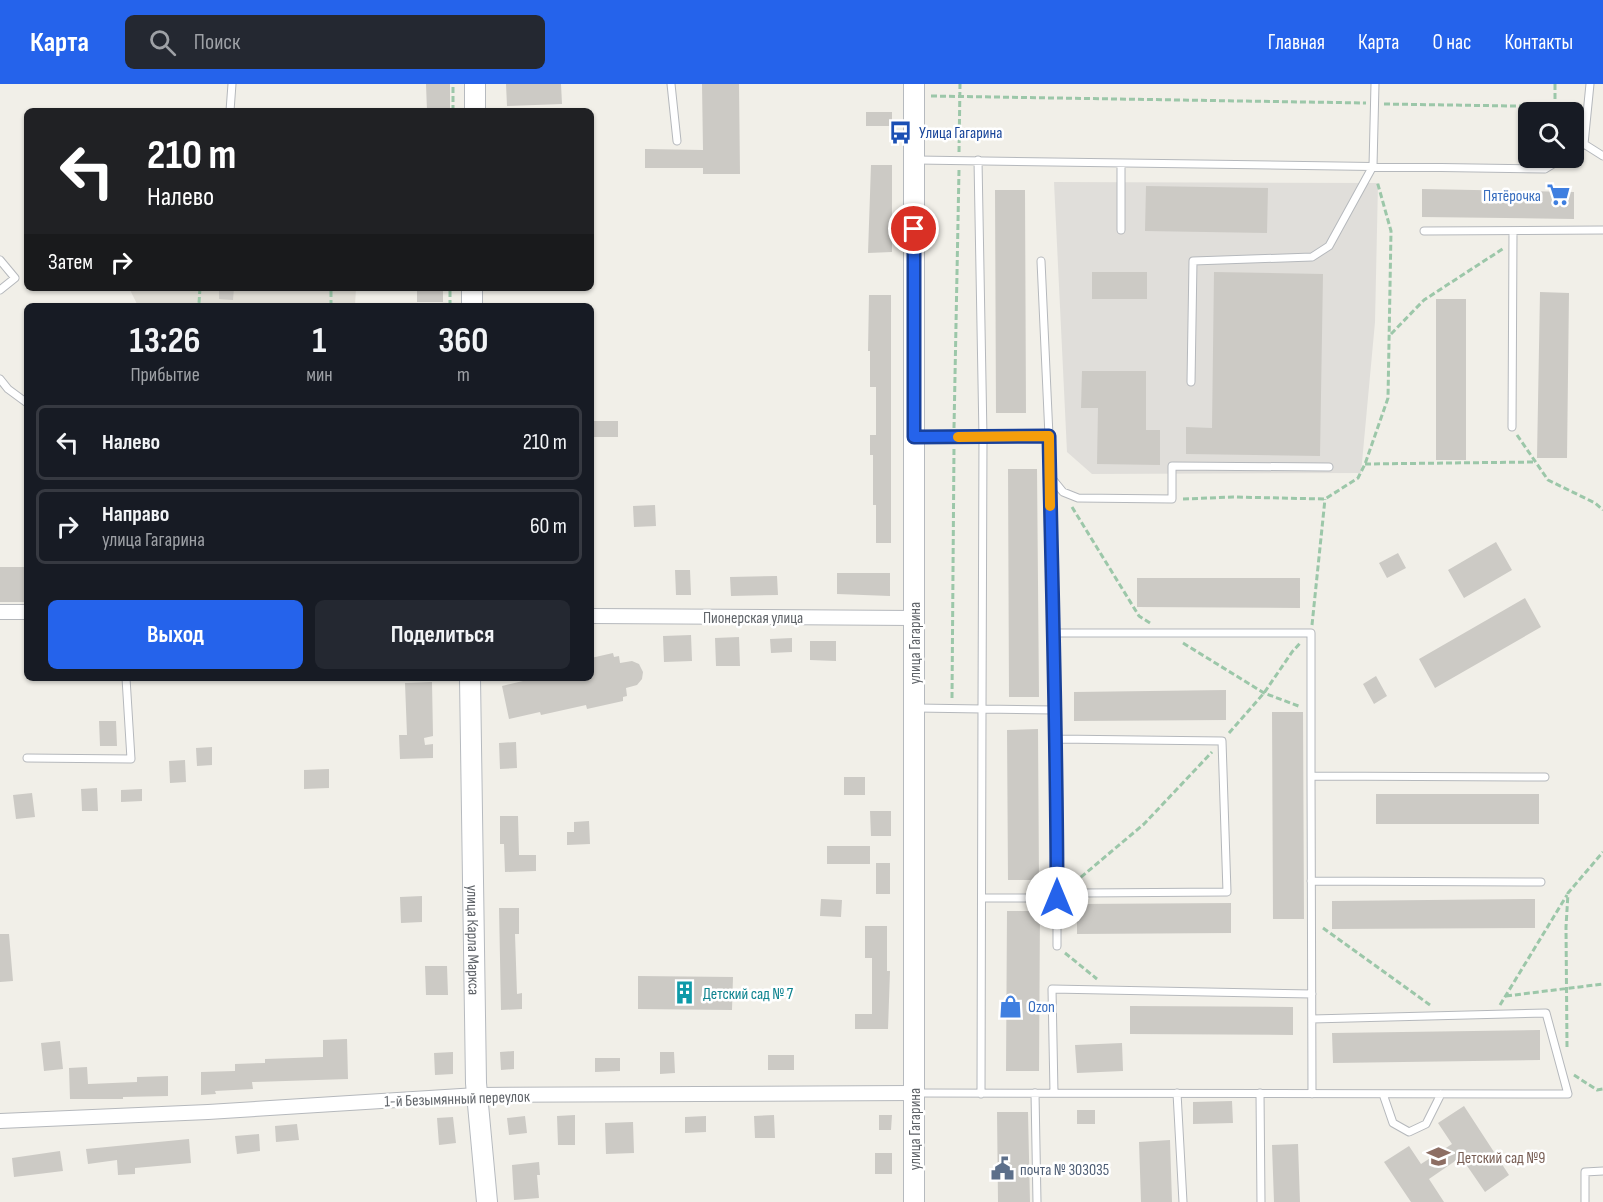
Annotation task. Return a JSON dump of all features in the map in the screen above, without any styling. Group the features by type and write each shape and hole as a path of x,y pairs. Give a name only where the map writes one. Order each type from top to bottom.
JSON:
{"main road":[{"path":"475,108 476,84"},
{"name":"улица Гагарина","path":"914,90 914,1202"},
{"name":"улица Карла Маркса","path":"470,681 477,1095 487,1202"}],"street":[{"path":"0,612 24,612"},
{"name":"Пионерская улица","path":"594,616 914,618"},
{"name":"1-й Безымянный переулок","path":"0,1121 220,1111 477,1095 914,1093"}],"lane":[{"path":"230,108 232,84"},
{"path":"671,84 677,141"},
{"path":"1191,382 1193,261 1312,258 1329,246 1373,166 1375,84"},
{"path":"1590,84 1584,144 1603,156"},
{"path":"914,160 1547,168"},
{"path":"978,160 983,437 981,1094"},
{"path":"1120,230 1121,163"},
{"path":"1424,231 1603,231"},
{"path":"1512,427 1513,232"},
{"path":"0,260 15,278 0,290"},
{"path":"1041,261 1049,436 1054,710 1057,739 1057,946"},
{"path":"0,379 8,389 24,401"},
{"path":"914,437 1049,436"},
{"path":"1050,476 1063,492 1078,498 1172,499 1172,466 1329,467"},
{"path":"1054,633 1311,633 1312,1094"},
{"path":"27,758 131,759 126,681"},
{"path":"914,708 1054,710"},
{"path":"983,898 1057,898 1082,893 1227,892 1222,741 1057,739"},
{"path":"1311,776 1545,777"},
{"path":"1311,881 1541,882"},
{"path":"1054,1093 1052,989 1312,994"},
{"path":"914,1093 1568,1094 1546,1013 1312,1018"},
{"path":"1035,1093 1037,1202"},
{"path":"1177,1093 1183,1202"},
{"path":"1260,1093 1261,1202"},
{"path":"1383,1094 1393,1123 1409,1131 1426,1124 1441,1094"},
{"path":"1585,1202 1586,1172 1603,1171"}],"path":[{"path":"453,84 453,108"},
{"path":"952,708 960,84"},
{"path":"1555,84 1555,102"},
{"path":"914,90 960,96 1518,106"},
{"path":"1172,499 1233,497 1325,499 1358,478 1388,398 1391,231 1373,166"},
{"path":"1389,336 1424,300 1512,242"},
{"path":"1512,427 1548,480 1595,502 1603,510"},
{"path":"1365,464 1535,462"},
{"path":"1063,492 1139,616 1264,693 1311,711"},
{"path":"1057,898 1144,824 1264,693 1292,652 1311,633 1325,499"},
{"path":"1494,1014 1568,893 1603,852"},
{"path":"1567,1047 1568,893"},
{"path":"1312,920 1444,1015"},
{"path":"1057,946 1108,989"},
{"path":"1506,996 1603,984"},
{"path":"1568,1094 1567,1071 1597,1090 1603,1089"}],"shaded area":[{"path":"1054,182 1378,183 1375,322 1361,473 1092,474 1067,452"},
{"path":"130,291 356,291 355,303 136,303"}],"building":[{"path":"426,84 450,84 450,108 427,108"},
{"path":"506,84 561,84 562,104 507,106"},
{"path":"702,84 739,84 740,174 703,174 703,168 645,168 645,149 703,150"},
{"path":"866,112 892,112 892,126 866,126"},
{"path":"871,165 892,165 892,252 868,253"},
{"path":"1146,186 1268,188 1267,233 1145,231"},
{"path":"1422,189 1574,192 1574,219 1422,217"},
{"path":"995,190 1025,190 1026,413 996,413"},
{"path":"1092,272 1147,272 1147,299 1092,299"},
{"path":"1214,272 1323,274 1320,456 1186,454 1186,427 1212,428"},
{"path":"219,291 234,291 233,300 219,299"},
{"path":"417,291 443,291 443,302 417,302"},
{"path":"1540,292 1569,293 1567,458 1537,458"},
{"path":"869,295 891,295 891,543 876,543 876,505 873,505 873,455 870,455 870,435 876,435 876,387 870,387"},
{"path":"1436,299 1466,299 1466,460 1436,460"},
{"path":"1082,371 1146,371 1146,430 1160,430 1160,465 1097,464 1098,408 1081,408"},
{"path":"594,421 618,421 618,437 594,437"},
{"path":"1008,469 1037,469 1039,697 1009,697"},
{"path":"655,505 656,526 634,527 633,506"},
{"path":"1496,542 1512,570 1464,598 1448,570"},
{"path":"1398,553 1406,568 1387,578 1379,563"},
{"path":"0,567 24,567 24,602 0,602"},
{"path":"675,570 690,570 691,595 676,595"},
{"path":"837,573 890,573 890,596 837,594"},
{"path":"777,576 778,595 731,596 730,577"},
{"path":"1137,578 1300,578 1300,608 1137,607"},
{"path":"1525,598 1541,627 1435,688 1419,659"},
{"path":"691,635 692,661 664,662 663,636"},
{"path":"739,637 740,666 716,666 715,638"},
{"path":"792,638 792,652 771,653 770,639"},
{"path":"810,641 836,641 836,661 810,660"},
{"path":"613,653 614,657 619,656 620,663 632,661 639,664 643,672 642,679 637,685 626,688 627,696 623,697 623,701 587,709 586,705 509,719 502,686 523,681 594,681 594,657"},
{"path":"1376,676 1387,696 1374,704 1363,684"},
{"path":"432,682 433,736 424,738 425,745 433,744 433,758 400,759 399,735 407,735 405,683"},
{"path":"1226,690 1226,720 1074,721 1074,692"},
{"path":"1272,712 1303,712 1304,919 1273,919"},
{"path":"99,721 116,721 117,746 100,746"},
{"path":"1038,729 1039,880 1008,880 1007,730"},
{"path":"516,742 517,768 500,769 499,743"},
{"path":"212,747 212,765 197,766 196,748"},
{"path":"185,760 186,782 170,783 169,761"},
{"path":"329,769 329,788 304,789 304,770"},
{"path":"844,777 865,777 865,795 844,795"},
{"path":"97,788 98,811 82,811 81,789"},
{"path":"142,789 142,801 121,802 121,790"},
{"path":"32,793 35,817 16,819 13,795"},
{"path":"1376,794 1539,794 1539,824 1376,824"},
{"path":"870,811 891,811 891,836 871,836"},
{"path":"500,816 518,816 519,855 536,855 536,871 505,872 504,844 500,844"},
{"path":"589,821 590,844 567,845 567,832 574,832 574,822"},
{"path":"827,846 870,846 870,864 827,864"},
{"path":"876,863 890,863 890,894 876,894"},
{"path":"422,896 422,922 401,923 400,897"},
{"path":"821,899 842,900 841,917 820,916"},
{"path":"1535,899 1535,928 1332,929 1332,901"},
{"path":"1231,903 1231,933 1077,934 1077,904"},
{"path":"499,908 519,908 519,934 515,934 517,994 522,993 522,1009 501,1010"},
{"path":"1007,911 1040,911 1039,1071 1006,1071"},
{"path":"865,926 887,926 887,971 890,971 888,1029 855,1029 855,1014 872,1014 872,958 865,958"},
{"path":"0,934 9,934 13,981 0,982"},
{"path":"425,966 447,966 448,995 426,995"},
{"name":"Детский сад № 7","path":"638,976 733,977 732,1010 638,1009"},
{"path":"1130,1006 1293,1007 1293,1035 1130,1034"},
{"path":"1540,1030 1540,1060 1333,1063 1332,1033"},
{"path":"347,1039 348,1079 252,1082 253,1089 215,1091 216,1094 201,1095 201,1072 235,1071 235,1064 265,1063 265,1059 323,1057 323,1040"},
{"path":"60,1041 63,1069 44,1071 41,1043"},
{"path":"1122,1043 1123,1071 1077,1073 1075,1045"},
{"path":"514,1051 514,1069 501,1070 500,1052"},
{"path":"453,1052 453,1074 435,1075 434,1053"},
{"path":"660,1052 674,1052 675,1073 660,1074"},
{"path":"768,1055 794,1055 794,1070 768,1070"},
{"path":"595,1058 620,1058 620,1071 595,1072"},
{"path":"87,1067 88,1084 137,1082 137,1077 168,1076 168,1096 70,1099 69,1068"},
{"path":"1232,1101 1233,1123 1193,1124 1193,1102"},
{"path":"1464,1106 1509,1175 1485,1192 1461,1157 1429,1179 1444,1202 1411,1202 1384,1162 1409,1146 1421,1164 1452,1144 1438,1123"},
{"path":"1077,1110 1095,1110 1095,1124 1077,1124"},
{"path":"997,1112 1028,1112 1030,1202 998,1202"},
{"path":"575,1115 575,1145 558,1145 557,1116"},
{"path":"774,1115 775,1138 755,1138 754,1116"},
{"path":"879,1115 892,1115 891,1130 879,1130"},
{"path":"525,1116 527,1133 509,1135 507,1118"},
{"path":"706,1116 706,1132 685,1133 685,1117"},
{"path":"453,1117 456,1143 439,1145 437,1118"},
{"path":"633,1122 634,1153 606,1154 605,1123"},
{"path":"297,1124 299,1140 276,1142 275,1126"},
{"path":"259,1134 260,1151 237,1154 235,1136"},
{"path":"189,1139 191,1163 135,1168 135,1174 118,1175 117,1160 88,1164 86,1149"},
{"path":"1170,1140 1172,1202 1141,1202 1139,1142"},
{"path":"1298,1144 1300,1202 1274,1202 1272,1145"},
{"path":"60,1151 63,1171 14,1177 12,1158"},
{"path":"875,1153 892,1153 892,1174 875,1174"},
{"path":"539,1162 540,1175 537,1175 539,1198 514,1200 512,1165"}],"slow traffic":[{"path":"958,437 1049,436 1050,506"}],"place":[{"name":"Улица Гагарина","path":"901,132"},
{"name":"Пятёрочка","path":"1559,195"},
{"name":"Детский сад № 7","path":"685,993"},
{"name":"Ozon","path":"1010,1006"},
{"name":"Детский сад №9","path":"1439,1157"},
{"name":"почта № 303035","path":"1002,1169"}],"route":[{"path":"914,229 914,437 1049,436 1054,710 1057,739 1057,898"}]}
